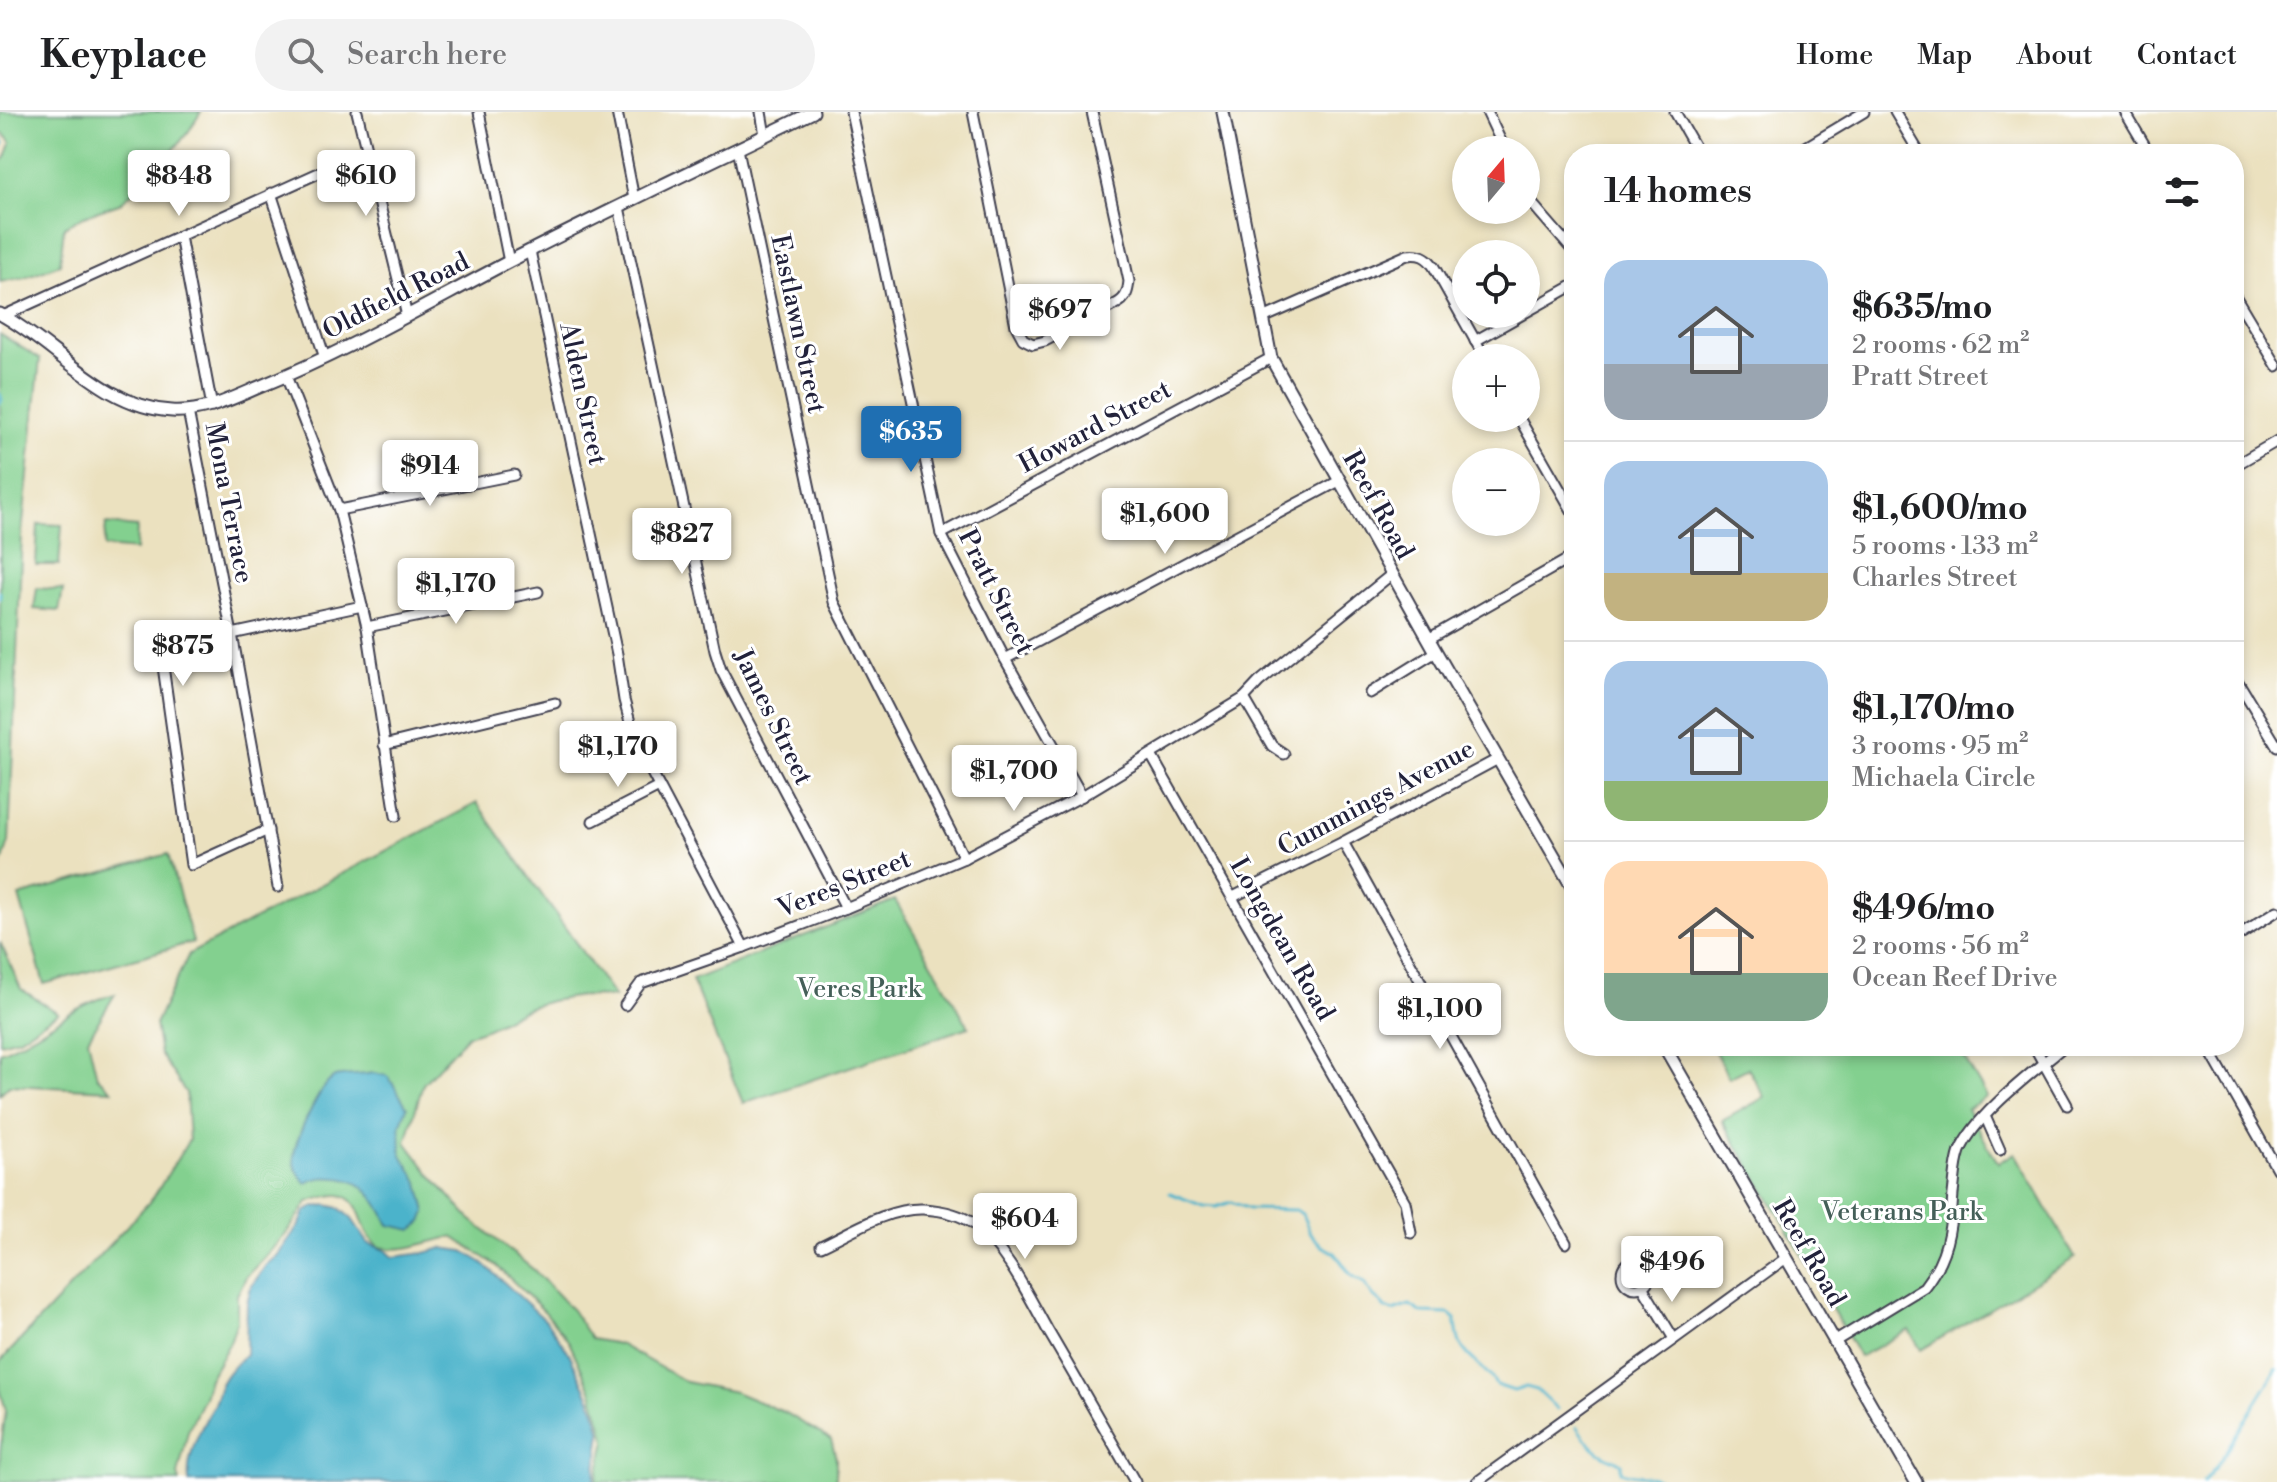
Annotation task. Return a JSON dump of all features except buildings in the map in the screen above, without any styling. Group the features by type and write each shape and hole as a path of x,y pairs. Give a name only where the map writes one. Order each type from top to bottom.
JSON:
{"street":[{"path":"357,112 407,316"},
{"path":"479,112 509,262"},
{"path":"617,112 634,199"},
{"path":"761,112 765,135"},
{"name":"Oldfield Road","path":"2,315 115,395 155,408 188,411 212,407 325,358 530,251 813,112"},
{"name":"Pratt Street","path":"851,112 941,534 1005,659 1082,796"},
{"path":"973,112 1016,326 1023,339 1033,344 1045,341 1116,304 1127,294 1129,281 1092,112"},
{"name":"Reef Road","path":"1223,112 1271,358 1564,873"},
{"path":"1487,112 1498,136"},
{"path":"1675,112 1693,144"},
{"path":"1811,144 1864,112"},
{"path":"1895,112 1914,144"},
{"path":"2125,112 2144,144"},
{"name":"Eastlawn Street","path":"738,149 834,602 964,858"},
{"path":"2,315 367,151"},
{"path":"271,193 325,358"},
{"name":"James Street","path":"619,207 721,670 846,908"},
{"path":"1540,213 1564,240"},
{"path":"180,236 212,407"},
{"name":"Alden Street","path":"530,251 635,741 744,947"},
{"path":"1263,318 1407,255 1419,254 1430,261 1477,344"},
{"path":"1540,304 1564,291"},
{"path":"2244,311 2277,366"},
{"path":"1475,341 1498,328"},
{"name":"Howard Street","path":"941,534 1271,358"},
{"path":"286,376 339,510 367,627 396,816"},
{"name":"Mona Terrace","path":"188,411 278,887"},
{"path":"1527,432 1564,497"},
{"path":"2244,460 2277,441"},
{"path":"339,510 514,475"},
{"path":"1005,659 1339,481"},
{"path":"1430,638 1564,562"},
{"name":"Veres Street","path":"625,1005 641,983 846,908 964,858 1082,796 1244,698 1259,682 1392,574"},
{"path":"367,627 538,592"},
{"path":"268,830 191,865 162,659 167,648 362,606"},
{"path":"1370,693 1436,652"},
{"path":"2244,692 2277,746"},
{"path":"1244,698 1272,746 1284,754"},
{"path":"384,745 555,703"},
{"name":"Longdean Road","path":"1151,755 1405,1202 1411,1233"},
{"name":"Cummings Avenue","path":"1233,897 1498,759"},
{"path":"593,821 659,787"},
{"path":"1343,842 1566,1243"},
{"path":"2244,932 2277,911"},
{"name":"Reef Road","path":"1670,1056 1916,1482"},
{"path":"2039,1056 2067,1105"},
{"path":"1834,1342 1924,1287 1934,1274 1951,1230 1960,1151 1985,1116 2052,1056"},
{"path":"2213,1056 2277,1169"},
{"path":"1985,1116 2000,1150"},
{"path":"821,1246 906,1210 946,1213 973,1223 990,1239 1033,1303 1135,1482"},
{"path":"1477,1482 1786,1258"},
{"path":"1642,1286 1674,1339"}],"green space":[{"path":"0,112 201,112 155,173 119,204 84,216 64,227 60,264 0,282 0,164 11,143 3,133 0,135"},
{"path":"0,334 40,359 22,533 9,842 0,869"},
{"path":"38,524 62,525 59,565 36,565"},
{"path":"106,524 137,527 136,550 104,547"},
{"path":"37,588 63,590 59,611 34,609"},
{"path":"477,803 614,997 581,996 550,1001 468,1035 423,1084 406,1142 469,1218 534,1270 572,1310 591,1339 619,1344 686,1382 735,1392 786,1413 831,1440 836,1458 836,1482 596,1482 606,1441 592,1392 569,1342 545,1312 496,1265 453,1237 393,1249 376,1244 354,1204 348,1198 335,1195 308,1202 286,1234 246,1277 237,1295 237,1321 230,1342 209,1379 188,1431 178,1475 180,1482 0,1482 0,1452 6,1411 0,1389 0,1362 153,1198 189,1140 186,1093 160,1054 155,1024 189,954"},
{"path":"168,854 193,942 44,984 19,896"},
{"name":"Veres Park","path":"895,900 969,1027 743,1103 692,980"},
{"path":"0,942 21,989 58,1013 19,1038 0,1043"},
{"path":"115,994 88,1039 97,1077 112,1090 9,1085 0,1094 0,1052 85,1005"},
{"name":"Veterans Park","path":"1717,1056 1963,1056 1987,1097 1967,1109 1998,1163 2015,1153 2075,1258 1921,1350 1909,1330 1859,1357 1780,1216 1722,1121 1765,1097 1748,1068 1729,1078"}],"water":[{"path":"373,1073 388,1076 407,1107 400,1126 401,1154 419,1183 426,1212 422,1222 412,1230 389,1225 375,1200 355,1182 324,1178 306,1183 294,1163 304,1125 329,1082 338,1076"},
{"path":"327,1205 339,1208 352,1219 368,1243 393,1257 443,1248 463,1251 483,1263 546,1321 569,1353 594,1407 601,1433 594,1482 189,1482 192,1452 199,1433 224,1378 246,1354 247,1303 251,1287 266,1265 277,1256 305,1212"}],"waterway":[{"path":"0,136 4,143 0,150"},
{"path":"0,394 0,403"},
{"path":"0,592 0,598"},
{"path":"1170,1193 1203,1206 1216,1207 1231,1202 1249,1209 1296,1210 1302,1214 1310,1233 1322,1246 1335,1253 1351,1275 1364,1283 1385,1308 1393,1311 1410,1305 1422,1313 1449,1314 1455,1319 1465,1351 1496,1385 1514,1391 1526,1387 1537,1390 1557,1409"},
{"path":"2203,1482 2216,1467 2277,1369"},
{"path":"1577,1427 1594,1448 1621,1464 1621,1471 1662,1482"}]}
